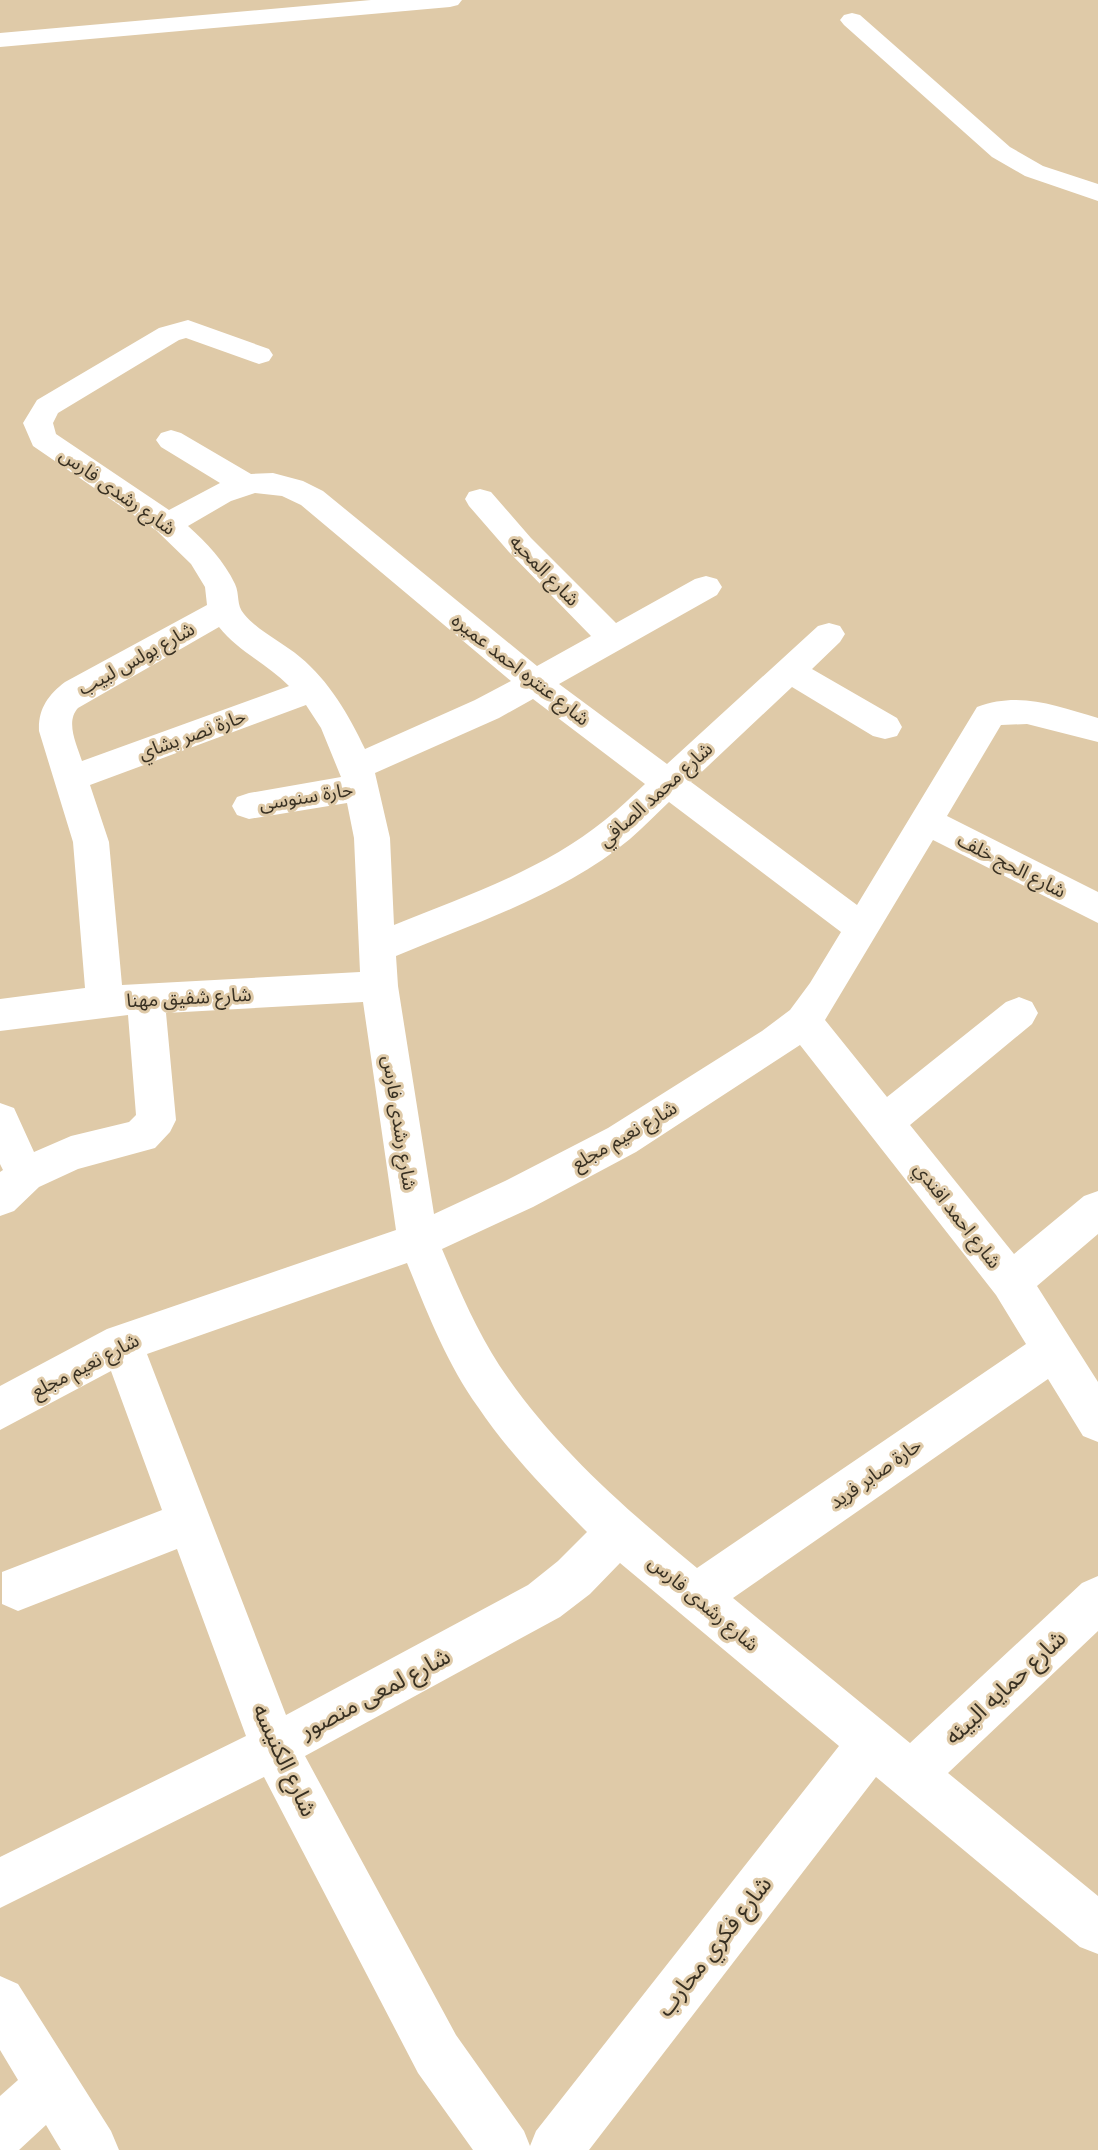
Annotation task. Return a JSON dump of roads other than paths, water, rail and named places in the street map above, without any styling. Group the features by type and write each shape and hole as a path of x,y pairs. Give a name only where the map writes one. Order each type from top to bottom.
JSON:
{"street":[{"path":"0,40 450,0"},
{"path":"852,20 1000,152 1034,171 1098,193"},
{"name":"شارع رشدى فارس","path":"260,355 188,329 169,334 47,407 38,423 43,439 168,524 202,556 220,587 223,610 240,631 289,666 313,690 336,723 359,777 372,838 378,967 418,1241 449,1316 492,1392 549,1463 617,1531 1098,1929"},
{"path":"171,440 245,484"},
{"name":"شارع عنتره احمد عميره","path":"168,524 223,492 245,484 271,482 294,487 312,498 535,683 862,928"},
{"name":"شارع المحبه","path":"480,499 520,545 613,639"},
{"name":"حارة سنوسى","path":"249,806 359,777 535,683 705,587"},
{"name":"شارع بولس لبيب","path":"104,1001 96,877 91,842 54,716 62,702 223,610"},
{"name":"شارع محمد الصافي","path":"378,967 465,912 582,856 617,830 830,634"},
{"path":"790,671 885,727"},
{"name":"حارة نصر بشاي","path":"72,778 313,690"},
{"name":"شارع نعيم مجلع","path":"0,1409 122,1343 418,1241 519,1194 622,1139 775,1042 803,1021 823,994 989,716 998,710 1015,709 1098,730"},
{"name":"شارع الحج خلف","path":"926,821 1098,909"},
{"name":"شارع شفيق مهنا","path":"0,1015 104,1001 146,1000 378,967"},
{"path":"0,1120 12,1186 71,1153 141,1136 156,1120 146,1000"},
{"path":"885,1122 1019,1013"},
{"name":"شارع احمد افندي","path":"803,1021 1011,1282 1098,1421"},
{"path":"1011,1282 1098,1209"},
{"name":"شارع الكنيسه","path":"122,1343 274,1747 437,2054 505,2150"},
{"name":"حارة صابر فريد","path":"696,1596 1055,1349"},
{"path":"18,1588 191,1521"},
{"name":"شارع لمعى منصور","path":"0,1883 274,1747 544,1601 573,1581 598,1556 617,1531"},
{"name":"شارع حمايه البيئه","path":"911,1775 1098,1599"},
{"name":"شارع فكري محارب","path":"555,2150 872,1743"},
{"path":"0,2002 92,2150"},
{"path":"0,2131 52,2085"}]}
